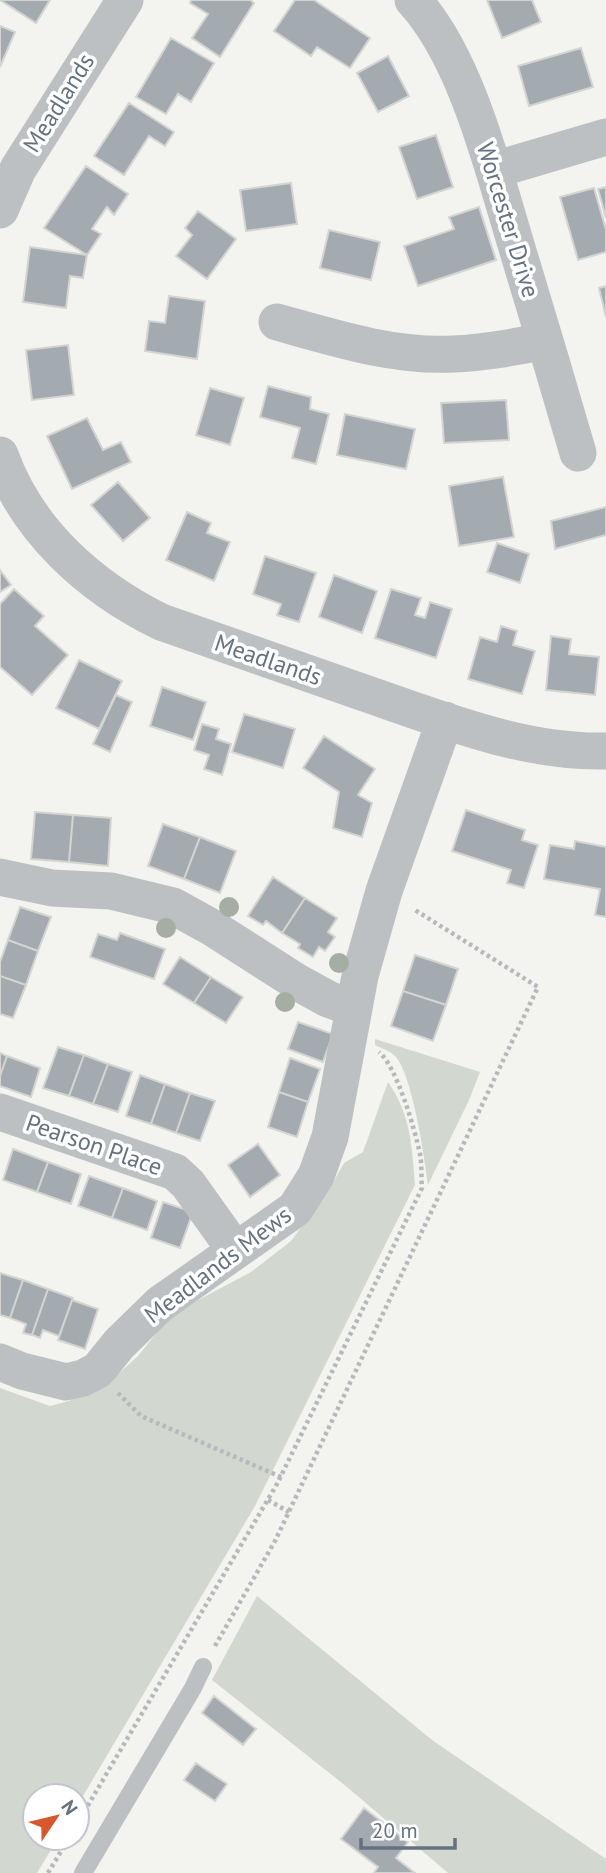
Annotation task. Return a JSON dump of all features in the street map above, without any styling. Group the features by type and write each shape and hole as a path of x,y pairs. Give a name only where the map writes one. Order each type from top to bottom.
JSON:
{"street":[{"name":"Meadlands","path":"0,210 18,169 125,0"},
{"name":"Worcester Drive","path":"413,0 425,13 444,44 472,105 494,170 578,453"},
{"path":"494,170 606,137"},
{"path":"277,323 370,346 413,353 497,351 545,341"},
{"name":"Meadlands","path":"0,455 5,471 28,511 59,550 92,581 125,605 161,622 444,720 521,743 570,750 606,751"},
{"name":"Meadlands Mews","path":"98,1370 119,1344 160,1304 295,1209 316,1176 330,1138 352,1008 384,891 444,720"},
{"path":"1,883 111,891 173,906 297,982 328,999 352,1008"},
{"name":"Pearson Place","path":"0,1112 175,1172 188,1184 235,1250"},
{"path":"0,1362 22,1371 66,1382 83,1378 98,1370"}],"lane":[{"path":"83,1873 203,1667"}],"path":[{"path":"203,1667 275,1541 538,987 384,891"},
{"path":"91,1800 281,1477 422,1188 421,1157 413,1124 390,1067 381,1052 347,1044"},
{"path":"98,1370 141,1416 281,1477"},
{"path":"268,1500 289,1512"},
{"path":"48,1873 61,1852"}],"shaded area":[{"path":"375,1039 480,1072 428,1185 417,1117 407,1080 395,1056 375,1045"},
{"path":"388,1082 406,1119 415,1185 255,1506 91,1782 21,1782 21,1852 50,1852 37,1873 0,1873 0,1388 50,1406 69,1401 108,1383 138,1356 172,1314 251,1272 291,1241 330,1188 344,1163 363,1152"},
{"path":"257,1596 432,1740 606,1859 606,1873 448,1873 347,1787 212,1680"}],"building":[{"path":"0,0 50,0 36,23"},
{"path":"191,0 250,0 254,3 220,57 192,38 208,14 190,3"},
{"path":"295,0 314,0 370,38 350,68 317,47 311,56 274,31"},
{"path":"487,0 532,0 541,22 502,38"},
{"path":"0,26 15,32 0,67"},
{"path":"171,38 214,63 191,102 178,94 166,114 136,97"},
{"path":"581,48 593,87 529,106 518,66"},
{"path":"388,56 409,96 378,112 357,73"},
{"path":"129,103 174,132 165,146 149,136 124,175 94,156"},
{"path":"436,135 453,187 417,199 399,147"},
{"path":"86,166 128,194 114,215 107,207 92,229 101,234 87,255 44,228"},
{"path":"291,183 297,224 246,231 240,190"},
{"path":"606,187 606,218 598,189"},
{"path":"594,188 606,230 606,252 578,260 560,197"},
{"path":"479,207 496,260 418,286 404,246 454,229 449,217"},
{"path":"198,211 236,239 207,279 176,256 192,235 185,228"},
{"path":"329,230 380,242 371,280 320,268"},
{"path":"30,247 87,255 83,278 70,276 66,308 23,302"},
{"path":"606,286 606,317 599,288"},
{"path":"169,296 205,301 197,359 145,351 149,321 165,323"},
{"path":"68,345 74,395 32,400 26,350"},
{"path":"268,386 311,397 310,409 329,414 316,464 292,458 300,428 260,417"},
{"path":"210,388 244,398 230,445 196,435"},
{"path":"506,400 509,440 444,443 441,403"},
{"path":"345,414 415,429 406,469 337,455"},
{"path":"87,418 103,450 121,442 131,462 72,489 47,436"},
{"path":"503,477 514,537 459,546 449,486"},
{"path":"118,482 150,518 123,541 91,505"},
{"path":"606,507 606,535 555,549 551,521"},
{"path":"187,512 211,523 207,533 230,542 214,581 166,560"},
{"path":"497,543 529,554 520,583 487,572"},
{"path":"265,556 316,573 299,622 277,615 281,604 253,594"},
{"path":"0,570 11,585 0,592"},
{"path":"334,575 377,591 362,633 319,617"},
{"path":"14,589 44,616 35,626 68,655 32,695 0,667 0,604"},
{"path":"391,589 421,598 415,615 425,618 430,602 452,609 436,658 375,638"},
{"path":"501,626 517,631 513,645 535,651 522,694 468,679 480,637 497,642"},
{"path":"551,636 571,639 569,654 599,657 595,695 546,690"},
{"path":"79,660 122,681 99,729 56,708"},
{"path":"162,687 206,702 193,740 150,726"},
{"path":"116,695 132,702 110,752 93,744"},
{"path":"244,714 295,729 283,768 232,752"},
{"path":"202,724 219,729 216,739 231,744 222,775 204,769 209,755 194,750"},
{"path":"324,736 375,769 358,795 372,803 362,837 333,828 339,792 303,768"},
{"path":"466,810 525,830 522,840 538,845 524,888 507,883 511,870 452,851"},
{"path":"35,812 73,815 69,862 31,859"},
{"path":"73,815 111,818 108,866 69,862"},
{"path":"163,824 200,837 184,879 148,866"},
{"path":"200,837 236,851 220,893 184,879"},
{"path":"575,841 606,847 606,917 595,915 600,889 544,879 550,845 574,849"},
{"path":"273,877 305,898 282,933 266,921 263,925 248,916"},
{"path":"305,898 337,918 328,932 335,937 325,951 319,947 313,957 298,948 300,944 282,933"},
{"path":"20,907 51,917 38,951 8,940"},
{"path":"120,933 165,949 154,979 90,957 98,934 117,940"},
{"path":"8,940 38,951 26,985 0,976 0,962"},
{"path":"415,955 458,969 446,1005 403,991"},
{"path":"180,957 211,977 194,1003 163,984"},
{"path":"0,976 26,985 13,1018 0,1014"},
{"path":"211,977 243,997 226,1023 194,1003"},
{"path":"403,991 446,1005 433,1041 391,1026"},
{"path":"298,1022 333,1034 323,1062 288,1049"},
{"path":"58,1047 84,1055 69,1096 43,1088"},
{"path":"0,1053 7,1056 0,1076"},
{"path":"84,1055 108,1064 93,1104 69,1096"},
{"path":"7,1056 40,1068 31,1097 0,1086 0,1076"},
{"path":"290,1058 320,1069 308,1102 279,1092"},
{"path":"108,1064 132,1072 118,1112 93,1104"},
{"path":"140,1075 165,1084 151,1124 126,1116"},
{"path":"165,1084 190,1093 176,1133 151,1124"},
{"path":"279,1092 308,1102 297,1137 268,1127"},
{"path":"190,1093 215,1101 200,1141 176,1133"},
{"path":"258,1144 280,1175 250,1197 228,1165"},
{"path":"13,1149 48,1162 37,1192 3,1180"},
{"path":"48,1162 81,1174 71,1204 37,1192"},
{"path":"89,1176 123,1188 112,1218 78,1206"},
{"path":"123,1188 157,1201 147,1230 112,1218"},
{"path":"163,1202 193,1212 180,1248 151,1238"},
{"path":"0,1273 23,1280 10,1318 0,1315"},
{"path":"23,1280 48,1289 32,1335 23,1333 26,1324 10,1318"},
{"path":"48,1289 73,1298 59,1336 43,1330 40,1338 32,1335"},
{"path":"72,1300 98,1309 85,1349 58,1340"},
{"path":"214,1696 256,1729 243,1745 202,1713"},
{"path":"196,1763 227,1784 215,1801 184,1780"},
{"path":"364,1808 408,1842 396,1858 415,1873 374,1873 378,1867 341,1839"}]}
